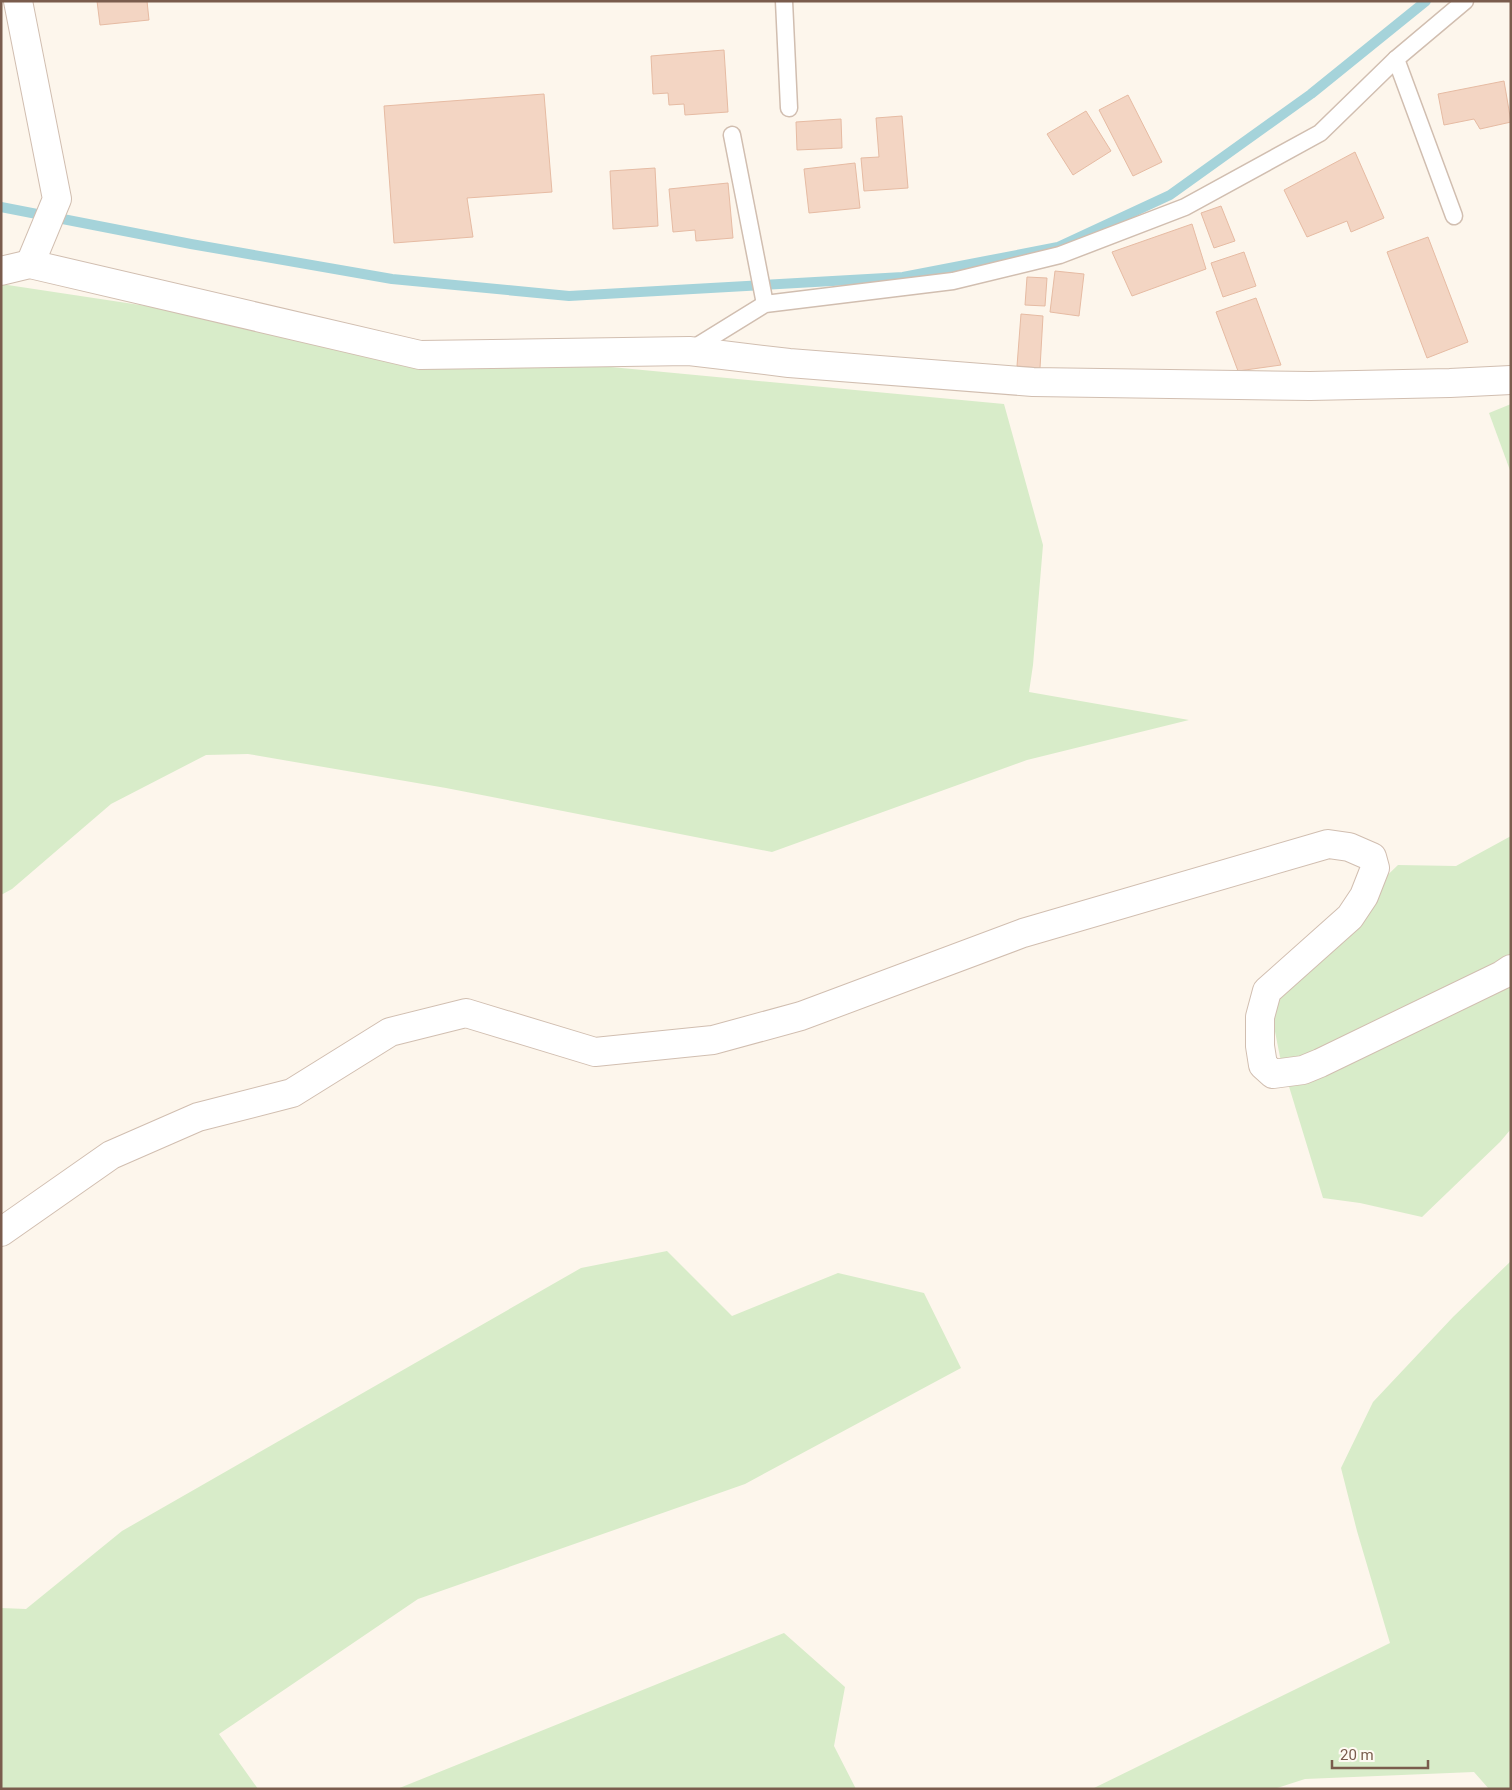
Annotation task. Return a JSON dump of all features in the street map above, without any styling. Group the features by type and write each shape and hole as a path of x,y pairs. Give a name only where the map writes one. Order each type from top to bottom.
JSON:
{"street":[{"path":"18,1 57,199 30,264"},
{"path":"1,271 30,264 420,356 689,351 789,363 1033,382 1310,386 1450,384 1511,380"},
{"path":"1,1232 111,1155 198,1117 292,1093 390,1032 466,1013 595,1052 713,1040 801,1016 1023,933 1328,844 1349,847 1372,857 1375,868 1364,896 1350,917 1267,991 1260,1018 1260,1046 1262,1064 1272,1074 1303,1070 1320,1063 1502,975 1511,968"}],"lane":[{"path":"784,1 789,108"},
{"path":"689,351 765,302 953,281 1060,255 1185,207 1320,133 1396,59 1465,1"},
{"path":"1396,59 1454,216"},
{"path":"732,135 765,302"}],"green space":[{"path":"1,284 451,352 1004,404 1043,545 1029,692 1189,720 1027,760 772,852 446,788 248,754 206,755 111,804 12,889 1,895"},
{"path":"1511,404 1511,473 1489,413"},
{"path":"1511,836 1511,1129 1500,1142 1422,1217 1360,1203 1323,1198 1280,1057 1267,991 1398,865 1456,866"},
{"path":"667,1251 732,1316 838,1273 924,1293 961,1368 745,1484 418,1599 219,1734 258,1789 1,1789 1,1608 26,1609 122,1531 581,1268"},
{"path":"1511,1261 1511,1789 1489,1789 1474,1772 1305,1779 1274,1789 1092,1789 1390,1643 1357,1531 1341,1468 1373,1402 1453,1317"},
{"path":"784,1633 845,1687 834,1746 856,1789 397,1789"}],"building":[{"path":"97,1 147,1 149,20 100,25"},
{"path":"724,50 728,112 685,115 684,104 669,105 668,93 653,94 651,56"},
{"path":"1504,81 1511,122 1480,129 1474,119 1444,125 1438,94"},
{"path":"544,94 552,192 467,198 473,237 394,243 384,106"},
{"path":"1128,95 1162,162 1133,176 1099,110"},
{"path":"1086,111 1111,151 1073,175 1047,134"},
{"path":"902,116 908,188 864,191 861,158 879,157 876,118"},
{"path":"841,119 842,148 797,150 796,122"},
{"path":"1355,152 1384,218 1351,232 1347,221 1307,237 1284,190"},
{"path":"855,163 860,208 809,213 804,169"},
{"path":"655,168 658,226 613,229 610,171"},
{"path":"728,183 733,238 696,241 695,230 673,232 669,189"},
{"path":"1221,206 1235,241 1214,248 1201,213"},
{"path":"1192,224 1206,269 1132,296 1112,252"},
{"path":"1428,237 1468,342 1427,358 1387,252"},
{"path":"1244,252 1256,286 1223,297 1211,263"},
{"path":"1055,271 1084,274 1079,316 1050,312"},
{"path":"1027,277 1047,278 1045,306 1025,305"},
{"path":"1256,298 1281,365 1238,371 1216,312"},
{"path":"1021,314 1043,316 1040,368 1017,366"}],"waterway":[{"path":"1,207 191,244 392,279 569,296 903,277 1058,247 1170,195 1311,94 1426,1"}]}
